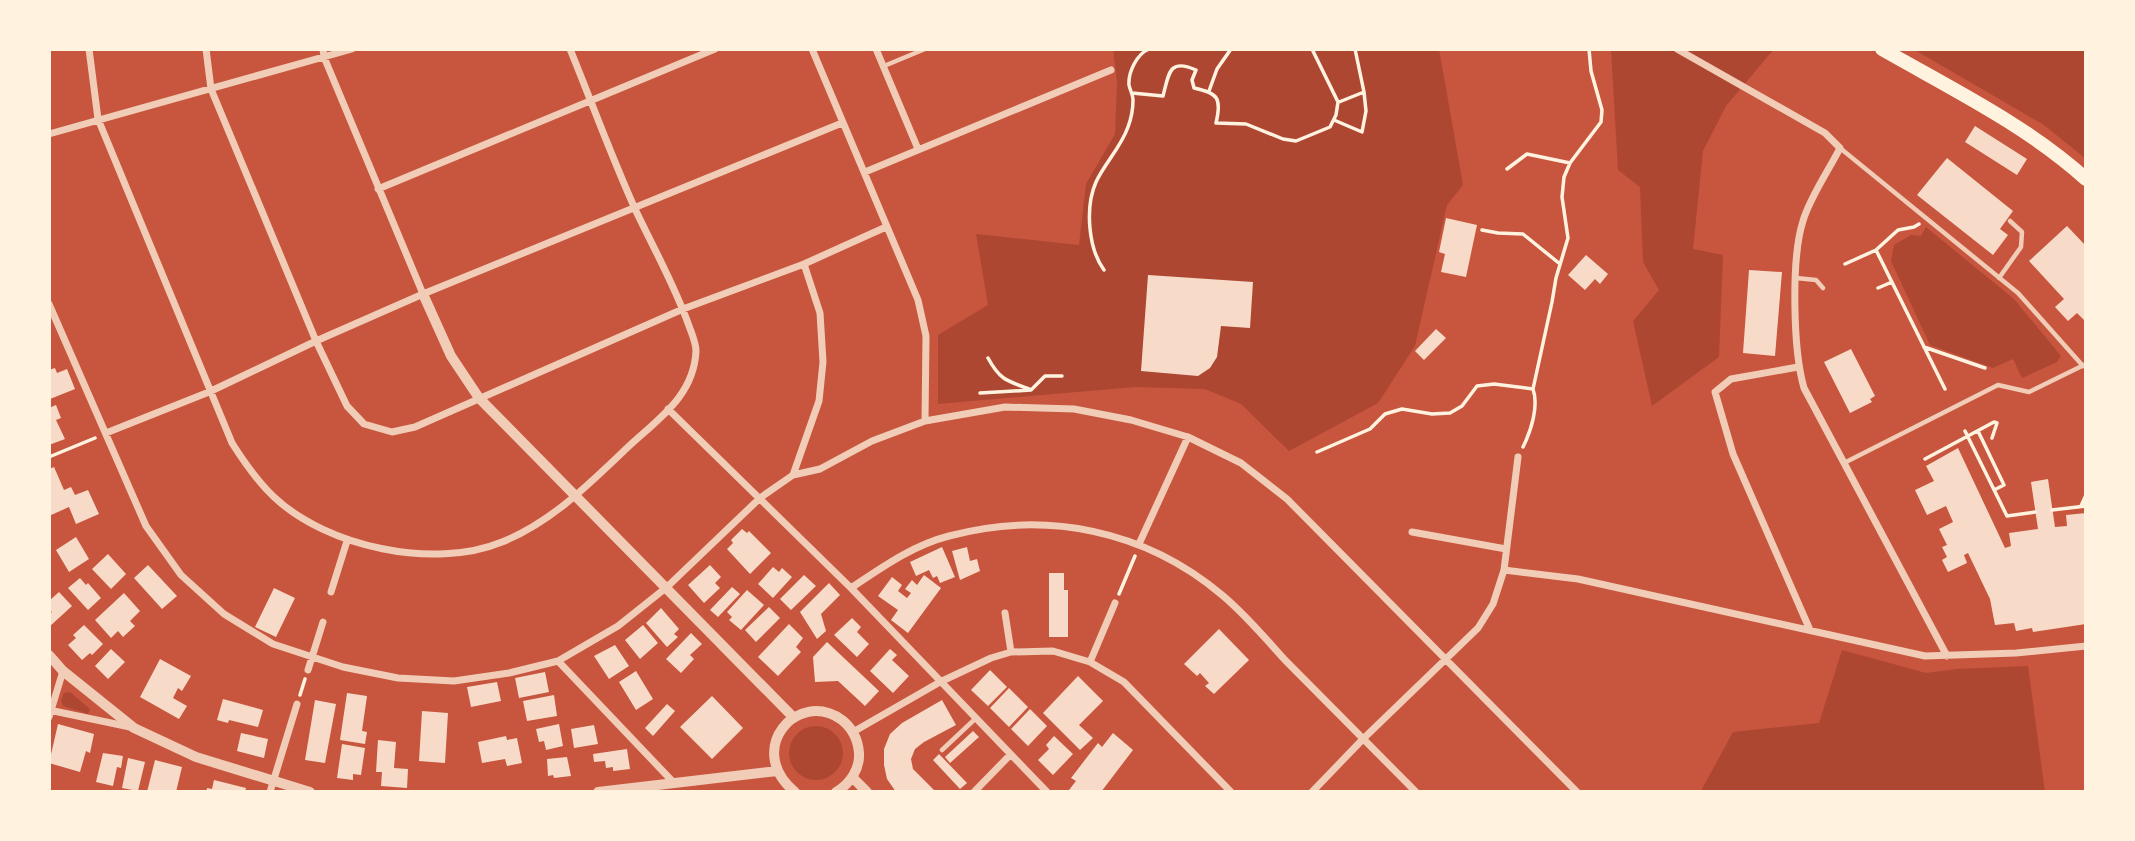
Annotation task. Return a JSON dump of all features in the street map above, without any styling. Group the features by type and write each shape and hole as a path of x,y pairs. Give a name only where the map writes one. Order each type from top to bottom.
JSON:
{"main road":[{"path":"1882,49 2022,129 2086,179"}],"street":[{"path":"89,49 98,119 232,443 275,498 302,517 347,541 409,554 457,553 501,543 536,525 576,496 668,409 684,393 694,372 696,348 683,309 635,208 570,49"},
{"path":"206,49 211,89 316,341 347,406 364,424 391,432 415,427 683,309 804,264 886,228"},
{"path":"49,134 211,89 324,53 352,49"},
{"path":"378,189 715,49"},
{"path":"812,49 918,300 926,336 925,421"},
{"path":"876,49 918,149"},
{"path":"1677,49 1825,133 1840,148 1803,219 1795,257 1798,367 1804,388 1947,656"},
{"path":"324,53 423,295 452,356 479,398 794,718"},
{"path":"864,173 1111,70"},
{"path":"106,433 209,392 316,341 423,295 842,123"},
{"path":"793,475 819,401 823,362 820,313 804,264"},
{"path":"49,304 146,526 181,575 224,614 273,644 343,667 398,678 454,681 509,673 558,661 618,626 667,587 760,498 793,475 820,469 872,441 925,421 1004,407 1074,409 1131,420 1188,437 1241,463 1287,499 1577,792"},
{"path":"1798,367 1731,379 1715,392 1733,454 1810,630"},
{"path":"668,409 851,588 1048,792"},
{"path":"1139,544 1188,437"},
{"path":"1312,792 1478,628 1493,604 1504,570 1518,457"},
{"path":"851,588 899,556 947,536 1011,524 1087,528 1139,544 1180,565 1223,595 1416,792"},
{"path":"1412,532 1506,549"},
{"path":"331,592 347,541"},
{"path":"1504,570 1578,579 1925,656 2086,646"},
{"path":"1090,662 1115,603"},
{"path":"1005,613 1012,652"},
{"path":"308,670 323,622"},
{"path":"853,732 940,682 990,658 1012,652 1053,652 1090,662 1124,682 1231,792"},
{"path":"49,655 64,671 134,728 196,757 271,787 310,792"},
{"path":"558,661 675,784"},
{"path":"64,671 50,712 134,728"},
{"path":"271,787 297,704"},
{"path":"795,792 784,783 776,771 774,747 778,736 794,718 806,713 820,712 833,715 853,732 859,756 852,778 836,792"},
{"path":"974,792 1010,755"},
{"path":"598,792 648,791 675,784 776,771"},
{"path":"852,778 867,792"}],"lane":[{"path":"884,66 925,49"},
{"path":"1840,148 2018,293 2084,365 2029,391 1998,385 1844,463"},
{"path":"2000,278 2021,247 2022,232 2010,221"},
{"path":"1796,278 1816,280 1823,288"},
{"path":"49,685 58,688"},
{"path":"942,750 975,719"}],"path":[{"path":"1104,270 1097,260 1090,212 1095,184 1129,125 1133,98 1129,83 1133,65 1144,51 1149,49"},
{"path":"1209,91 1217,69 1231,49"},
{"path":"1132,93 1163,96 1169,72 1175,66 1184,65 1196,70 1192,80 1194,88 1209,91 1217,97 1220,107 1216,122 1246,124 1283,139 1296,141 1330,127 1338,102 1312,49"},
{"path":"1334,120 1362,132 1366,111 1355,49"},
{"path":"1529,435 1536,398 1533,389 1568,238 1562,197 1564,177 1570,163 1601,122 1602,110 1591,71 1589,49"},
{"path":"1338,102 1364,92"},
{"path":"1507,169 1527,154 1570,163"},
{"path":"1845,264 1876,250 1898,230 1914,228 1926,218"},
{"path":"1482,230 1523,234 1560,264"},
{"path":"1876,250 1945,389"},
{"path":"1878,288 1892,282"},
{"path":"1924,347 1985,368"},
{"path":"988,358 1003,380 1031,390"},
{"path":"979,393 1031,390 1045,376 1062,376"},
{"path":"1317,452 1370,429 1385,414 1402,409 1432,414 1451,413 1462,406 1477,386 1494,384 1533,389"},
{"path":"1925,458 1966,434 1997,423 1992,438"},
{"path":"1978,430 2004,485 1994,490"},
{"path":"49,457 106,433"},
{"path":"1966,434 2007,516 2035,512"},
{"path":"2052,510 2083,506 2086,495"},
{"path":"1115,603 1139,544"},
{"path":"297,704 308,670"}],"shaded area":[{"path":"1113,49 1439,49 1463,185 1447,205 1415,346 1378,403 1289,451 1241,404 1205,389 1135,387 938,404 938,335 988,305 976,234 1079,245 1086,184 1115,134 1117,82"},
{"path":"1611,49 1774,49 1726,106 1703,151 1693,249 1723,255 1719,357 1652,406 1633,321 1659,290 1643,262 1640,187 1618,170"},
{"path":"1913,49 2086,49 2086,159 2044,125"},
{"path":"1926,227 2014,299 2061,356 2057,362 2022,378 2013,359 1993,368 1930,345 1891,261 1894,245 1911,235 1921,236"},
{"path":"1842,650 1926,673 2028,666 2045,792 1704,792 1702,789 1733,732 1819,723"},
{"path":"70,692 90,709 88,714 63,706 61,700 64,693"},
{"path":"816,726 835,734 843,753 835,772 816,780 797,772 789,753 797,734"}],"building":[{"path":"1975,126 2027,159 2017,175 1965,142"},
{"path":"1947,158 2013,211 2000,229 2008,235 1993,255 1917,195"},
{"path":"1446,218 1477,225 1466,277 1441,272 1445,254 1439,252"},
{"path":"2067,226 2086,246 2086,322 2077,313 2068,321 2055,307 2064,299 2029,261"},
{"path":"1586,255 1608,274 1600,284 1595,279 1585,290 1568,275"},
{"path":"1749,270 1782,272 1775,356 1743,353"},
{"path":"1148,275 1253,282 1250,328 1221,326 1217,357 1210,368 1198,376 1141,371"},
{"path":"1436,329 1446,338 1424,360 1415,351"},
{"path":"1851,349 1875,396 1870,399 1872,402 1850,413 1824,362"},
{"path":"55,368 57,373 67,369 75,389 50,399 49,370"},
{"path":"56,405 61,418 56,420 65,439 49,445 49,408"},
{"path":"1958,448 2005,548 2011,546 2009,533 2038,529 2031,482 2048,479 2055,527 2067,526 2066,515 2086,513 2086,624 2033,632 2032,628 2016,631 2014,623 1995,625 1990,599 1968,553 1964,555 1967,563 1948,572 1942,560 1947,557 1942,547 1947,545 1939,529 1953,522 1946,506 1927,515 1915,490 1934,481 1926,466"},
{"path":"54,467 64,490 71,487 75,495 88,490 99,514 76,524 69,507 49,516 49,469"},
{"path":"742,529 747,533 749,531 771,553 750,574 727,549 733,543 731,540"},
{"path":"76,537 89,559 69,572 56,550"},
{"path":"942,547 955,577 940,583 937,576 933,578 929,570 916,576 910,562"},
{"path":"967,547 970,561 977,559 980,571 960,580 952,551"},
{"path":"108,554 126,574 111,589 92,569"},
{"path":"148,565 177,596 162,609 134,578"},
{"path":"710,565 721,577 715,583 720,588 704,603 688,585"},
{"path":"773,567 779,572 782,568 792,577 773,598 758,584"},
{"path":"1049,573 1064,573 1064,590 1068,590 1068,637 1049,637"},
{"path":"804,575 816,586 791,610 780,599"},
{"path":"924,575 941,588 908,633 891,620 898,610 878,596 892,577 902,585 898,591 907,598 911,593 905,589 912,580 917,585"},
{"path":"80,578 101,598 88,610 68,588"},
{"path":"829,583 840,595 821,614 826,631 817,639 800,612"},
{"path":"732,587 740,594 718,617 710,610"},
{"path":"274,588 295,598 276,637 255,627"},
{"path":"747,590 764,605 741,630 729,620 732,617 727,612"},
{"path":"59,592 72,606 49,627 49,614 52,612 49,609 49,601"},
{"path":"124,593 140,611 130,621 135,626 123,637 118,631 111,638 95,620"},
{"path":"769,607 780,618 756,642 745,630"},
{"path":"661,608 679,629 674,634 678,637 667,647 646,623"},
{"path":"852,618 861,627 857,632 869,644 857,657 834,635"},
{"path":"789,624 803,638 796,647 801,652 778,676 758,657"},
{"path":"84,625 103,644 82,660 68,645 76,638 73,635"},
{"path":"643,625 658,643 640,659 625,640"},
{"path":"1219,629 1249,660 1214,694 1205,686 1209,683 1200,673 1197,676 1184,664"},
{"path":"691,633 702,644 690,655 694,659 681,673 666,659"},
{"path":"827,642 879,691 865,706 838,681 815,682 813,657"},
{"path":"615,645 629,666 609,679 594,656"},
{"path":"111,649 125,662 108,679 95,666"},
{"path":"890,649 897,655 892,660 909,676 893,693 870,671"},
{"path":"160,659 191,676 182,691 178,688 173,698 187,706 179,719 140,697"},
{"path":"990,670 1007,687 988,706 971,690"},
{"path":"636,671 653,699 636,710 619,682"},
{"path":"545,672 549,692 519,698 515,678"},
{"path":"1078,676 1103,701 1079,725 1093,738 1080,750 1043,713"},
{"path":"497,682 501,701 471,707 467,687"},
{"path":"1009,688 1028,707 1009,727 990,708"},
{"path":"347,693 367,696 362,731 367,732 365,744 340,740"},
{"path":"554,695 557,716 527,721 523,701"},
{"path":"712,696 743,728 712,759 680,727"},
{"path":"223,699 263,710 258,727 217,720"},
{"path":"315,700 336,704 325,763 305,760"},
{"path":"942,700 956,725 924,742 915,749 911,759 913,769 936,792 896,792 887,779 884,765 884,749 890,734 902,723"},
{"path":"667,704 675,711 653,736 645,728"},
{"path":"1030,709 1047,726 1028,746 1011,729"},
{"path":"422,711 448,713 445,763 419,761"},
{"path":"58,724 94,734 90,753 86,751 80,772 49,763"},
{"path":"559,724 563,746 546,750 544,741 539,742 536,729"},
{"path":"594,725 598,744 574,748 571,729"},
{"path":"973,731 979,737 950,763 945,757"},
{"path":"241,733 268,739 264,758 237,751"},
{"path":"1113,733 1133,750 1101,792 1069,790 1076,781 1071,778 1098,743 1102,747"},
{"path":"506,736 507,740 517,738 522,763 507,766 505,759 482,763 478,742"},
{"path":"1054,736 1073,754 1053,775 1038,760 1049,749 1046,745"},
{"path":"378,740 396,742 394,768 408,769 407,788 381,786 382,772 376,772"},
{"path":"342,744 365,748 361,775 353,774 353,780 337,778"},
{"path":"627,749 630,769 613,771 613,767 606,768 605,761 594,762 593,754"},
{"path":"103,753 123,756 121,768 117,767 113,786 96,782"},
{"path":"939,754 967,783 960,789 933,760"},
{"path":"567,757 571,776 548,776 547,759"},
{"path":"128,758 145,762 138,791 122,788"},
{"path":"155,760 182,767 176,792 147,792"},
{"path":"214,780 246,788 245,792 206,792 207,788 212,789"}]}
